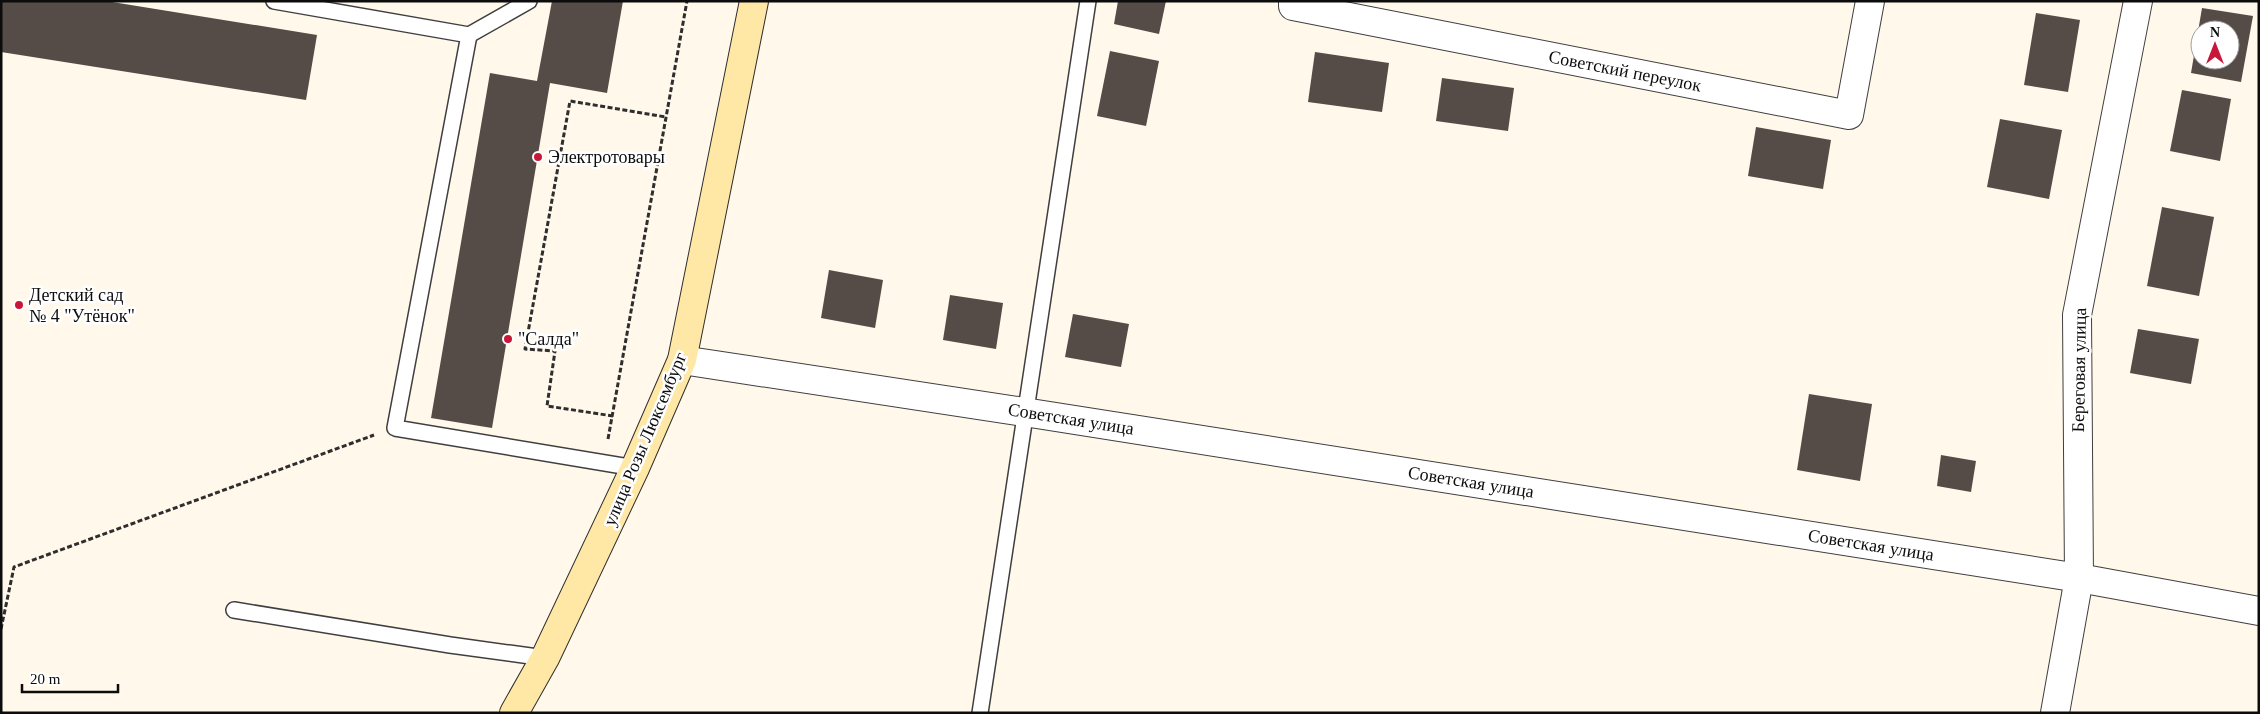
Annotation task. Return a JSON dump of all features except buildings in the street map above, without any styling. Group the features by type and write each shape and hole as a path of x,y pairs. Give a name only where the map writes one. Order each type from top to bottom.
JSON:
{"street":[{"name":"улица Розы Люксембург","path":"514,713 545,658 635,468 682,360 754,1"},
{"name":"Советский переулок","path":"1294,1 1293,6 1302,8 1848,115 1870,1"},
{"name":"Береговая улица","path":"2055,713 2079,578 2077,315 2138,1"},
{"name":"Советская улица","path":"682,360 2079,578 2259,612"}],"lane":[{"path":"274,1 469,35 529,1"},
{"path":"980,713 1024,412 1088,1"},
{"path":"469,35 395,428 635,468"},
{"path":"234,610 459,647 545,658"}],"path":[{"path":"604,463 687,1"},
{"path":"612,416 547,406 554,351 525,349 530,320 570,101 666,117"},
{"path":"1,629 14,567 395,428"}],"place":[{"name":"Электротовары","path":"538,157"},
{"name":"Детский сад № 4 \"Утёнок\"","path":"19,305"},
{"name":"\"Салда\"","path":"508,339"}]}
